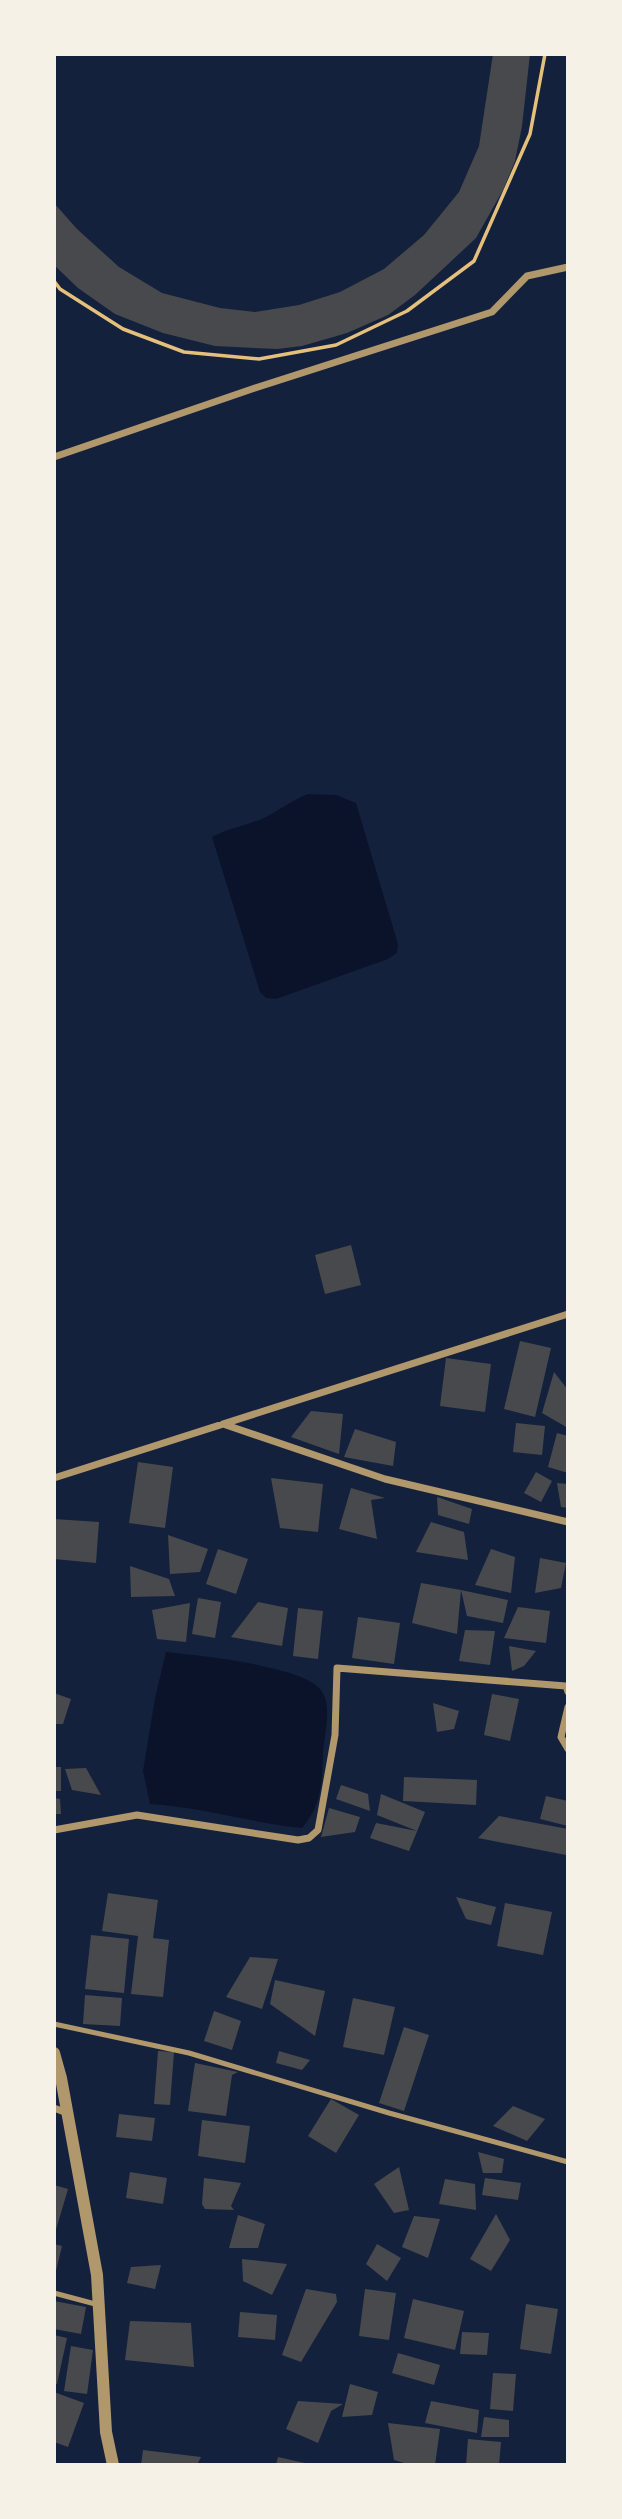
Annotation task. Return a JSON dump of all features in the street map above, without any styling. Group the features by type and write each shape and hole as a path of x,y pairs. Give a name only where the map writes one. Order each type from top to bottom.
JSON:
{"street":[{"path":"54,457 255,388 492,312 527,276 568,267"},
{"path":"54,1478 568,1314"},
{"path":"223,1424 385,1479 568,1522"},
{"path":"54,1830 136,1815 298,1840 309,1838 318,1830 335,1735 337,1668 566,1686 568,1692"},
{"path":"568,1707 561,1737 568,1749"},
{"path":"54,2053 68,2113 97,2275 106,2432 113,2465"},
{"path":"54,2108 68,2113"}],"lane":[{"path":"54,2024 188,2053 389,2113 568,2162"},
{"path":"54,2293 99,2305"}],"path":[{"path":"54,281 61,289 123,329 184,352 259,359 336,345 407,311 474,261 530,134 545,54"}],"water":[{"path":"308,794 336,795 356,803 398,944 397,953 388,959 276,999 266,998 260,992 212,837 259,820"},
{"path":"166,1652 273,1668 294,1674 321,1690 327,1704 327,1721 321,1784 314,1811 302,1828 150,1804 143,1771"}],"building":[{"path":"493,54 530,54 515,161 503,190 476,238 415,295 388,315 347,333 302,346 277,349 215,346 163,333 115,314 78,288 54,265 54,203 77,229 119,267 162,293 220,308 255,312 299,305 340,292 384,269 424,235 459,192 479,146"},
{"path":"351,1245 361,1285 325,1294 315,1255"},
{"path":"520,1341 551,1348 535,1417 504,1409"},
{"path":"446,1358 491,1364 485,1412 440,1406"},
{"path":"554,1372 568,1390 568,1428 542,1413"},
{"path":"311,1411 343,1414 339,1454 291,1437"},
{"path":"516,1423 545,1426 542,1455 513,1452"},
{"path":"355,1429 396,1442 393,1466 344,1457"},
{"path":"557,1433 568,1436 568,1473 548,1467"},
{"path":"138,1462 173,1467 165,1528 129,1523"},
{"path":"536,1472 552,1481 541,1502 524,1493"},
{"path":"271,1478 323,1484 318,1532 280,1528"},
{"path":"557,1483 568,1484 568,1508 561,1507"},
{"path":"351,1488 385,1498 371,1500 377,1539 339,1529"},
{"path":"437,1497 472,1509 469,1524 438,1515"},
{"path":"54,1519 99,1522 96,1563 54,1559"},
{"path":"431,1522 464,1532 468,1560 416,1552"},
{"path":"168,1535 208,1549 200,1572 170,1574"},
{"path":"218,1549 248,1559 236,1594 206,1584"},
{"path":"491,1549 515,1557 511,1593 475,1585"},
{"path":"540,1558 566,1563 561,1588 535,1593"},
{"path":"130,1566 169,1579 175,1596 131,1597"},
{"path":"421,1583 461,1590 457,1634 412,1623"},
{"path":"461,1590 508,1600 503,1623 467,1616"},
{"path":"198,1598 221,1602 215,1638 192,1634"},
{"path":"258,1602 288,1608 282,1646 231,1637"},
{"path":"190,1603 186,1642 157,1639 152,1610"},
{"path":"518,1607 550,1611 546,1643 504,1638"},
{"path":"298,1608 323,1611 318,1659 293,1656"},
{"path":"358,1617 400,1623 394,1664 352,1658"},
{"path":"465,1630 495,1631 490,1665 459,1661"},
{"path":"509,1646 536,1651 524,1666 512,1671"},
{"path":"54,1693 71,1699 63,1724 54,1724"},
{"path":"492,1694 519,1699 510,1741 484,1735"},
{"path":"433,1703 459,1711 454,1729 437,1732"},
{"path":"54,1767 61,1767 61,1791 54,1791"},
{"path":"86,1768 101,1795 72,1790 65,1769"},
{"path":"404,1777 477,1780 476,1805 403,1801"},
{"path":"341,1785 368,1794 370,1811 336,1799"},
{"path":"381,1794 425,1812 409,1851 370,1838 376,1823 417,1831 377,1815"},
{"path":"546,1796 568,1801 568,1826 540,1819"},
{"path":"54,1798 60,1799 61,1814 54,1814"},
{"path":"329,1808 360,1817 355,1832 321,1837"},
{"path":"499,1816 568,1829 566,1855 478,1838"},
{"path":"108,1893 158,1900 153,1938 169,1940 163,1997 131,1994 138,1936 102,1931"},
{"path":"456,1897 496,1907 491,1925 466,1919"},
{"path":"505,1903 552,1912 543,1955 497,1946"},
{"path":"91,1935 129,1939 124,1993 85,1989"},
{"path":"250,1957 278,1959 262,2009 226,1997"},
{"path":"275,1980 325,1991 315,2036 270,2004"},
{"path":"85,1995 122,1998 120,2026 83,2024"},
{"path":"353,1998 395,2007 384,2055 343,2047"},
{"path":"214,2011 241,2021 232,2050 204,2041"},
{"path":"404,2027 429,2035 404,2111 379,2103"},
{"path":"158,2051 174,2052 170,2105 154,2104"},
{"path":"279,2051 310,2060 302,2070 276,2063"},
{"path":"195,2063 238,2072 232,2075 226,2116 188,2111"},
{"path":"331,2099 359,2115 336,2153 308,2136"},
{"path":"513,2106 545,2119 527,2141 493,2126"},
{"path":"119,2114 155,2118 152,2141 116,2137"},
{"path":"202,2120 250,2126 245,2163 198,2156"},
{"path":"478,2152 504,2159 502,2173 483,2173"},
{"path":"399,2167 409,2210 394,2213 374,2184"},
{"path":"130,2172 167,2178 163,2204 126,2198"},
{"path":"204,2178 241,2183 231,2206 234,2210 205,2209 202,2204"},
{"path":"485,2178 521,2183 518,2200 482,2195"},
{"path":"445,2179 475,2184 476,2210 439,2204"},
{"path":"54,2185 68,2189 55,2233 54,2233"},
{"path":"496,2214 510,2240 491,2271 470,2259"},
{"path":"238,2215 265,2224 258,2248 229,2248"},
{"path":"414,2216 440,2219 428,2258 402,2247"},
{"path":"54,2244 62,2246 55,2275 54,2275"},
{"path":"377,2244 401,2258 387,2281 366,2264"},
{"path":"242,2259 287,2264 272,2295 243,2281"},
{"path":"161,2265 155,2289 127,2283 131,2267"},
{"path":"306,2289 336,2294 337,2302 301,2362 282,2355"},
{"path":"365,2289 396,2293 389,2340 359,2336"},
{"path":"413,2299 464,2311 455,2350 404,2338"},
{"path":"54,2301 86,2307 81,2334 54,2329"},
{"path":"526,2304 558,2309 551,2354 520,2349"},
{"path":"240,2312 277,2315 275,2340 238,2337"},
{"path":"130,2321 191,2323 194,2367 125,2360"},
{"path":"462,2332 489,2333 487,2355 460,2354"},
{"path":"54,2335 67,2338 57,2384 54,2384"},
{"path":"71,2346 93,2350 87,2394 64,2391"},
{"path":"398,2353 440,2365 434,2385 392,2373"},
{"path":"493,2373 516,2374 513,2411 490,2409"},
{"path":"350,2384 378,2392 372,2415 342,2417"},
{"path":"54,2392 84,2403 68,2447 54,2442"},
{"path":"298,2401 343,2404 331,2411 318,2443 286,2429"},
{"path":"431,2401 479,2410 477,2433 425,2423"},
{"path":"484,2417 509,2420 509,2437 481,2437"},
{"path":"388,2423 440,2429 435,2465 411,2465 394,2460"},
{"path":"468,2439 501,2442 499,2465 466,2465"},
{"path":"143,2450 201,2457 197,2465 141,2465"},
{"path":"278,2457 309,2464 309,2465 276,2465"}]}
